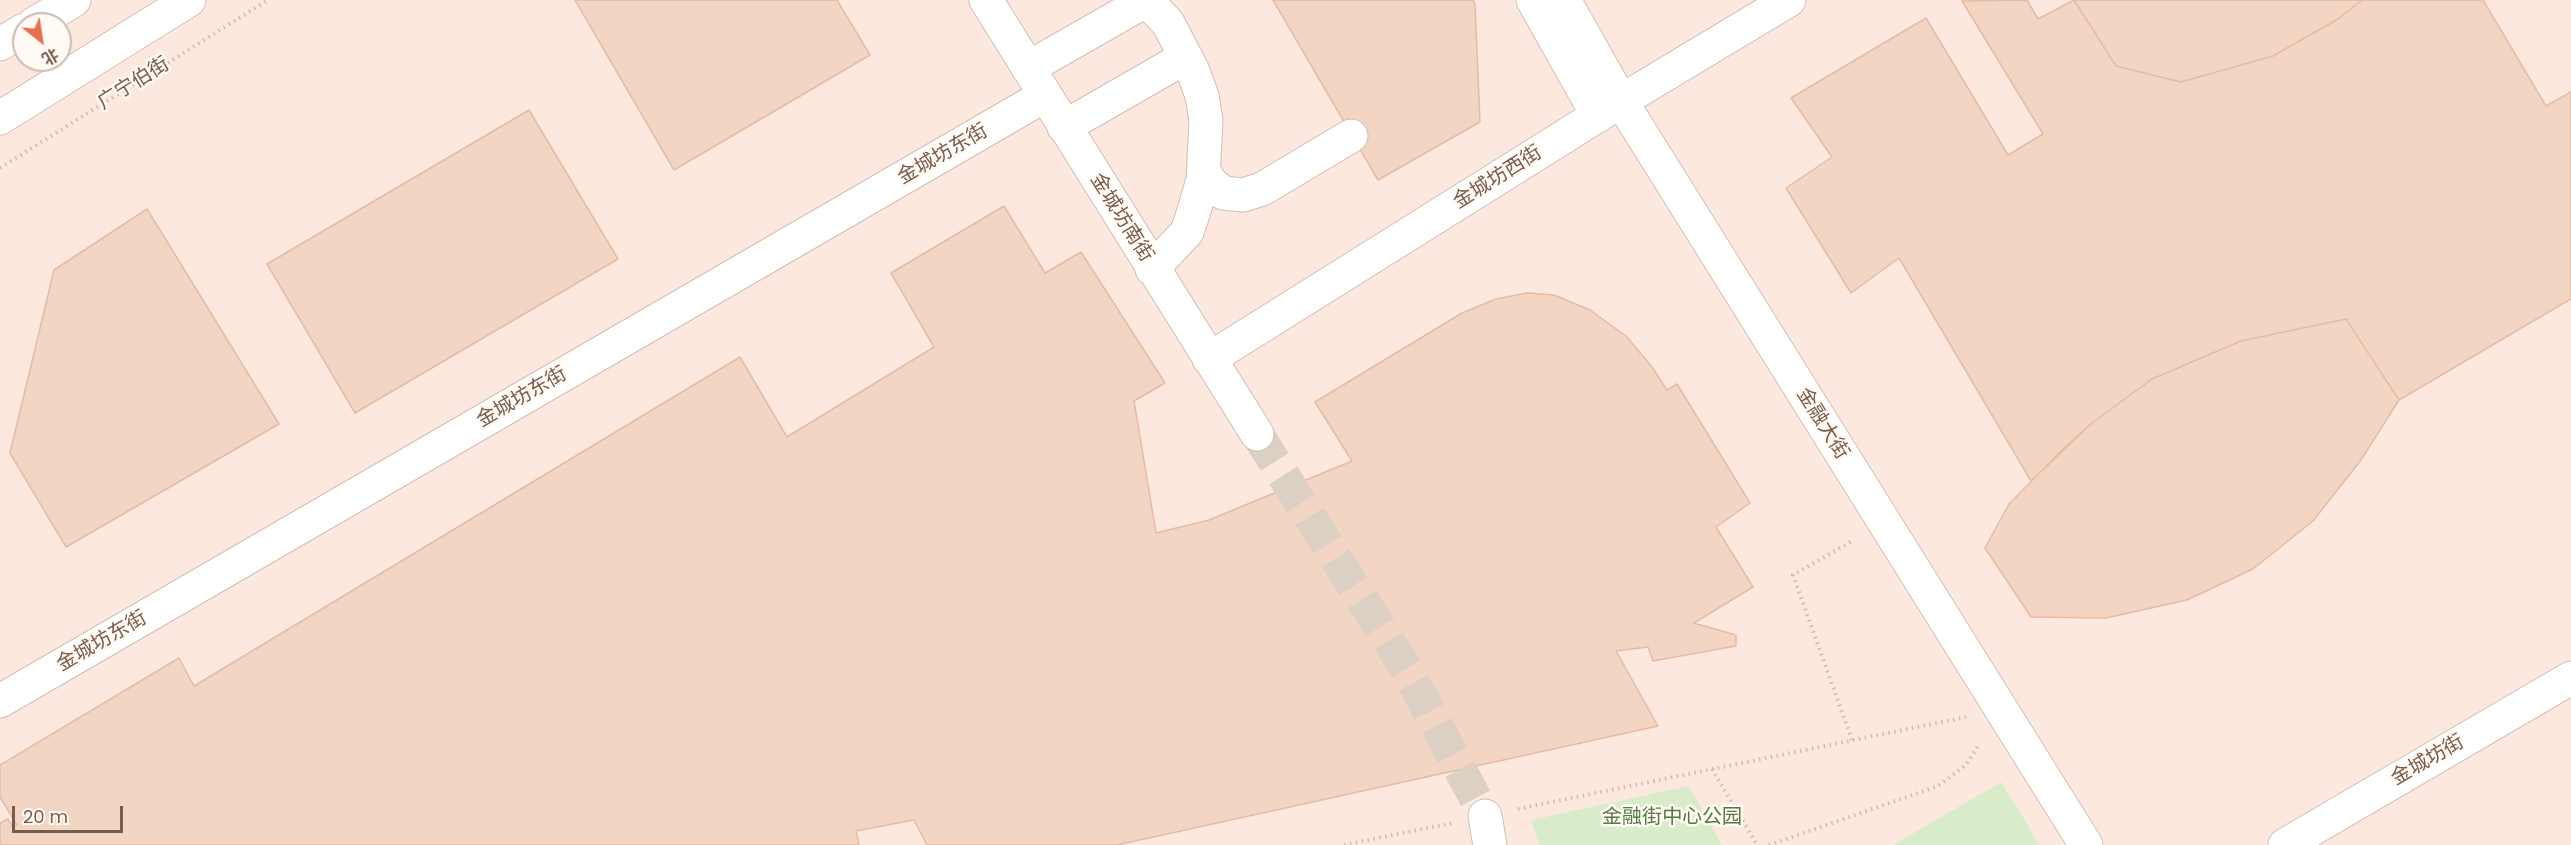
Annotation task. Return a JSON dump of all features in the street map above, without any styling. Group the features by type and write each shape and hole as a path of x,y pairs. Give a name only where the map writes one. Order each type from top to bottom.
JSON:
{"street":[{"path":"54,12 74,0"},
{"path":"0,118 189,0"},
{"name":"金城坊南街","path":"986,0 1257,434"},
{"path":"1028,68 1147,0 1168,23 1186,57 1202,96 1206,120 1204,171 1186,232 1152,269"},
{"path":"1533,0 1610,109"},
{"name":"金融大街","path":"1564,0 1610,109 1884,523 2086,845"},
{"name":"金城坊西街","path":"1209,359 1789,0"},
{"path":"1064,127 1186,57"},
{"name":"金城坊东街","path":"0,701 1044,96"},
{"path":"1204,171 1208,179 1223,193 1243,195 1262,189 1352,136"},
{"name":"金城坊街","path":"2285,845 2571,678"}],"path":[{"name":"广宁伯街","path":"0,168 268,0"},
{"path":"1852,740 1793,575 1884,523"},
{"path":"1344,845 1487,830 1712,769 2001,710"},
{"path":"1769,845 1938,786 1966,765 2001,710"},
{"path":"1712,769 1756,845"}],"shaded area":[{"path":"0,0 2571,0 2571,845 0,845"}],"green space":[{"path":"2001,782 2040,845 1893,845"},
{"name":"金融街中心公园","path":"1689,786 1722,845 1539,845 1531,820"}],"building":[{"path":"575,0 837,0 870,55 674,170"},
{"path":"1273,0 1473,0 1480,122 1378,180"},
{"path":"2027,0 2038,19 2074,0 2116,66 2181,82 2273,56 2338,19 2362,0 2483,0 2546,106 2571,92 2571,299 2399,400 2346,319 2241,341 2152,379 2092,423 2031,481 1899,258 1851,293 1786,188 1832,157 1791,98 1926,18 2008,155 2043,134 1962,1"},
{"path":"2074,0 2362,0 2338,19 2273,56 2181,82 2116,66"},
{"path":"529,110 618,259 355,413 267,264"},
{"path":"1004,206 1045,273 1081,252 1165,383 1134,401 1156,533 1209,520 1352,461 1315,402 1462,313 1496,299 1527,293 1554,295 1590,310 1626,336 1652,367 1667,390 1677,384 1750,503 1716,527 1753,587 1694,623 1736,635 1736,646 1653,661 1648,647 1616,651 1658,726 1117,845 927,845 914,820 856,831 859,845 0,845 0,823 8,819 13,827 17,825 0,797 0,765 179,658 194,686 740,357 787,437 934,347 891,273"},
{"path":"147,209 279,424 66,547 10,453 54,270"},
{"path":"2346,319 2399,400 2361,460 2313,521 2253,569 2187,600 2106,618 2031,617 1985,548 2009,504 2063,449 2092,423 2152,379 2241,341"}],"tunnel":[{"path":"1257,434 1407,670 1485,816"}]}
